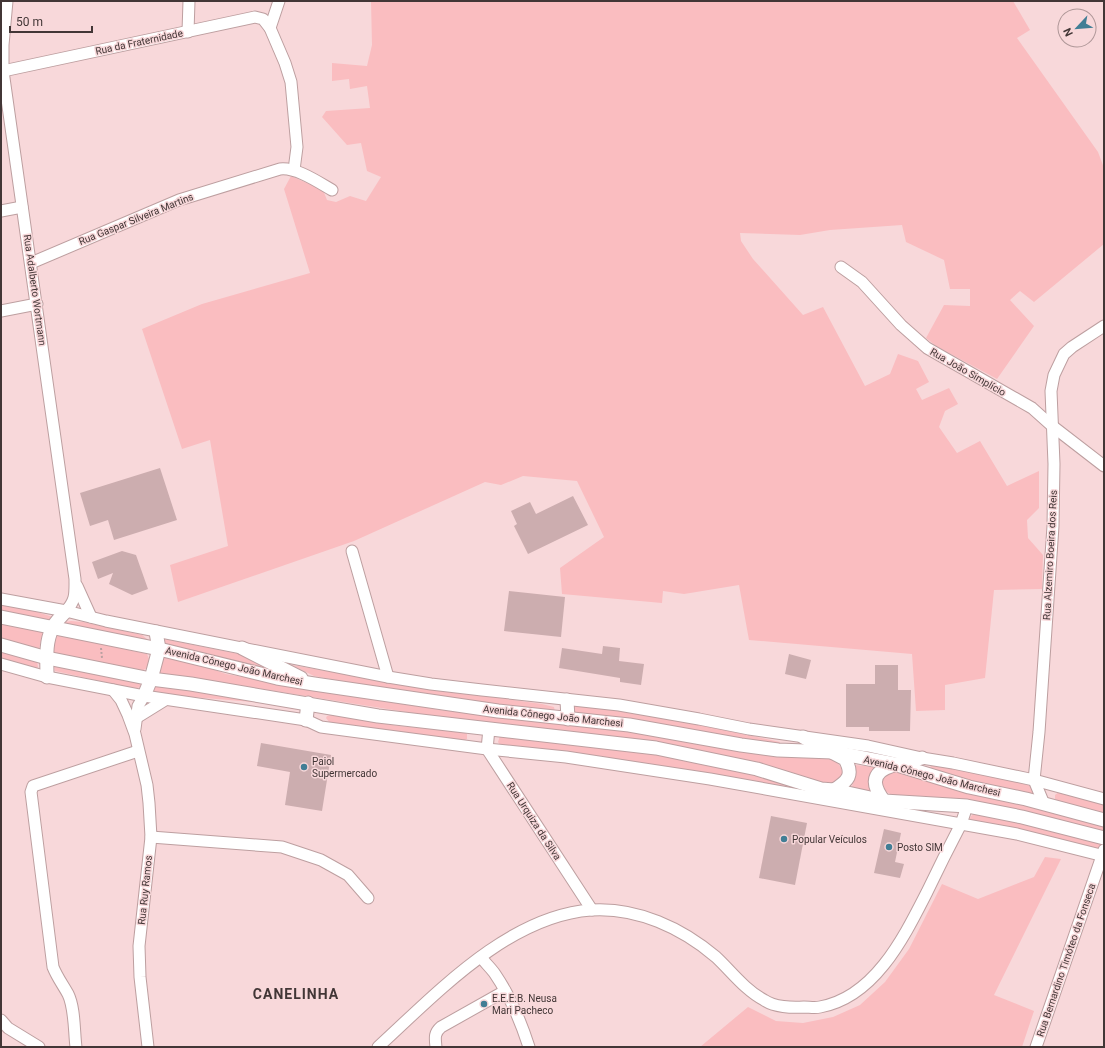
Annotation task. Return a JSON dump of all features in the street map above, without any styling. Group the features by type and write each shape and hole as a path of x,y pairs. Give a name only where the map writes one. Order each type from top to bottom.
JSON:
{"main road":[{"path":"47,676 47,658 50,634 53,627 66,611"},
{"name":"Avenida Cônego João Marchesi","path":"1,617 159,649 277,678 498,711 629,725 778,750 833,752 894,764 969,787 1044,804 1104,820"},
{"path":"144,696 151,679 159,649 156,632"},
{"name":"Avenida Cônego João Marchesi","path":"1,645 47,658 151,679 308,703 378,716 656,748 757,769 821,789 834,790 884,800 967,806 1022,817 1104,838"},
{"path":"242,648 314,684"},
{"path":"567,700 568,719"},
{"path":"306,720 308,703"},
{"path":"803,737 845,758 848,764 848,779 844,784 834,790"},
{"path":"884,800 877,791 875,783 876,777 885,767 922,758"}],"street":[{"name":"Rua Adalberto Wortmann","path":"7,1 2,45 3,71 75,580 72,604 66,611"},
{"path":"188,32 189,1"},
{"path":"279,1 270,28 283,57 291,82 297,147 294,170"},
{"name":"Rua da Fraternidade","path":"3,71 255,18 263,19 270,28"},
{"name":"Rua Gaspar Silveira Martins","path":"31,263 179,200 280,169 286,168 294,170 332,190"},
{"path":"1,211 22,207"},
{"name":"Rua João Simplício","path":"841,267 862,282 901,325 927,348 1032,408 1051,425 1104,466"},
{"path":"1,311 37,304"},
{"name":"Rua Alzemiro Boeira dos Reis","path":"1044,804 1034,780 1039,732 1053,526 1054,464 1051,425 1051,391 1054,375 1064,354 1072,346 1104,326"},
{"path":"352,551 388,677"},
{"name":"Rua Adalberto Wortmann","path":"75,580 91,617"},
{"name":"Avenida Cônego João Marchesi","path":"1,599 66,611 156,632 388,677 431,684 619,705 749,729 868,746 1034,780 1104,799"},
{"path":"1,664 47,676 165,700 306,720 321,727 487,749 566,757 680,775 1017,834 1103,854"},
{"name":"Rua Ruy Ramos","path":"113,690 121,700 135,734 147,785 151,837 139,946 140,978 148,1047"},
{"name":"Rua Ruy Ramos","path":"135,734 138,706 144,696"},
{"path":"136,718 165,700"},
{"path":"487,749 489,729"},
{"name":"Rua Urquiza da Silva","path":"487,749 592,910"},
{"path":"76,1047 72,1007 68,995 53,967 30,792 34,786 138,750"},
{"path":"378,1047 458,975 481,957 515,935 532,926 558,917 592,910 619,911 638,915 663,923 682,932 715,957 749,989 765,1001 798,1007 819,1007 841,1000 862,986 886,962 906,932 961,824 967,806"},
{"path":"151,837 282,847 321,860 348,875 368,898"},
{"name":"Rua Bernardino Timóteo da Fonseca","path":"1036,1047 1103,854"},
{"path":"481,957 494,973 505,991 522,1025 529,1047"},
{"path":"436,1047 435,1038 437,1031 441,1027 505,991"},
{"path":"3,1027 39,1047"}],"path":[{"path":"101,638 102,669"}],"shaded area":[{"path":"371,1 1013,1 1030,30 1017,38 1098,152 1104,168 1104,244 1034,302 1020,291 1010,300 1034,326 997,379 936,346 926,338 944,305 970,306 970,289 950,289 944,260 906,242 902,225 830,230 800,235 740,233 741,241 753,259 803,315 823,307 865,386 890,374 898,354 918,361 929,382 916,389 922,400 949,388 958,404 945,411 939,427 957,453 980,441 1007,486 1039,471 1039,508 1027,520 1028,538 1043,555 1042,589 994,590 985,678 945,685 945,710 916,711 912,654 749,640 739,585 684,594 663,591 662,603 562,594 560,568 604,537 577,481 523,476 501,485 485,482 354,541 178,602 170,565 228,546 210,440 182,449 142,329 202,304 310,273 284,189 291,176 323,190 327,200 336,202 350,196 366,201 381,177 367,171 361,143 347,145 322,117 326,111 370,108 367,86 350,89 349,79 332,81 332,63 367,66 372,45"},
{"path":"1,605 31,610 53,617 50,621 1,612"},
{"path":"66,622 83,622 142,635 148,642 65,625"},
{"path":"1,623 43,632 39,649 1,638"},
{"path":"58,635 147,654 149,659 147,668 142,671 55,653 53,652 55,636"},
{"path":"164,639 239,654 279,671 280,673 165,646 162,640"},
{"path":"1,650 37,661 38,667 37,668 1,658"},
{"path":"162,656 198,664 226,674 440,710 630,728 829,758 839,765 842,769 842,775 836,782 826,785 763,766 469,722 250,687 159,676"},
{"path":"292,665 412,686 542,704 554,707 555,712 386,689 314,676"},
{"path":"54,666 140,683 141,687 127,687 55,671"},
{"path":"155,685 167,688 230,695 276,704 168,695 153,691 152,690"},
{"path":"574,705 652,716 780,742 780,745 573,715"},
{"path":"331,715 399,726 463,732 467,734 467,739 462,741 330,723 326,718 327,716"},
{"path":"500,736 631,750 758,775 809,791 808,793 656,765 500,745 498,742"},
{"path":"855,765 875,767 871,775 870,792 851,789 856,775"},
{"path":"933,765 1012,780 1031,786 1034,792 1031,794 971,783 929,769"},
{"path":"898,771 1068,815 1104,827 1104,833 966,799 894,796 883,790 880,781 889,773"},
{"path":"1059,792 1104,805 1104,815 1060,802 1055,799 1055,795"},
{"path":"975,813 981,813 1099,843 1101,846 1099,849 968,822 971,816"},
{"path":"1045,857 1061,859 994,995 1034,1011 1022,1047 700,1047 748,1007 776,1021 803,1023 833,1017 860,1005 885,982 909,949 942,884 978,899 1034,877"}],"building":[{"path":"160,468 177,520 114,540 108,520 90,526 80,493"},
{"path":"573,496 588,525 528,554 514,526 517,524 511,511 530,502 536,514"},
{"path":"122,551 136,555 148,589 132,595 109,584 113,573 98,579 92,562"},
{"path":"509,591 565,597 561,637 504,631"},
{"path":"603,646 620,648 619,661 644,664 641,685 620,682 620,678 559,668 562,648 602,654"},
{"path":"789,654 811,660 806,679 785,674"},
{"path":"875,665 898,665 898,690 911,690 910,731 869,731 869,727 846,727 846,684 875,684"},
{"path":"261,743 331,755 322,811 285,805 290,772 257,766"},
{"path":"771,816 807,823 795,885 759,878"},
{"path":"884,829 901,833 895,862 904,864 900,878 874,873"}],"place":[{"name":"Paiol Supermercado","path":"304,767"},
{"name":"Popular Veículos","path":"784,839"},
{"name":"Posto SIM","path":"889,847"},
{"name":"E.E.E.B. Neusa Mari Pacheco","path":"484,1004"}],"district":[{"name":"CANELINHA","path":"296,994"}]}
